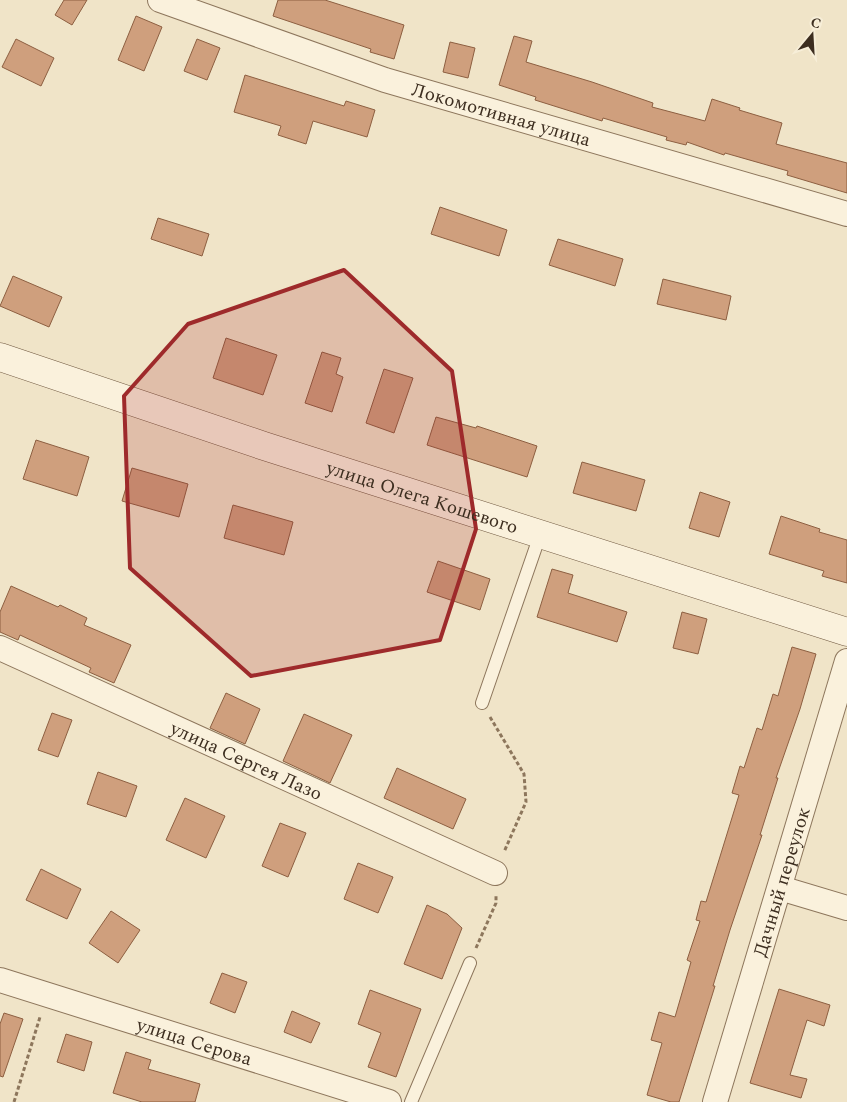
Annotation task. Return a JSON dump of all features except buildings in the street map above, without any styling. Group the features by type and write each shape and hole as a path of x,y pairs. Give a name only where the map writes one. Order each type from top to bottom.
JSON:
{"street":[{"name":"Локомотивная улица","path":"160,0 385,80 847,214"},
{"name":"улица Олега Кошевого","path":"0,358 264,446 847,632"},
{"name":"улица Сергея Лазо","path":"0,648 494,873"},
{"name":"Дачный переулок","path":"715,1102 847,661"},
{"path":"780,888 847,908"},
{"name":"улица Серова","path":"0,980 389,1102"}],"lane":[{"path":"482,703 540,535"},
{"path":"411,1102 470,963"}],"path":[{"path":"470,963 496,903 494,873 526,802 524,774 482,703"},
{"path":"14,1102 47,994"}],"highlighted area":[{"path":"344,270 452,371 476,529 440,640 251,676 130,568 124,396 188,324"}]}
